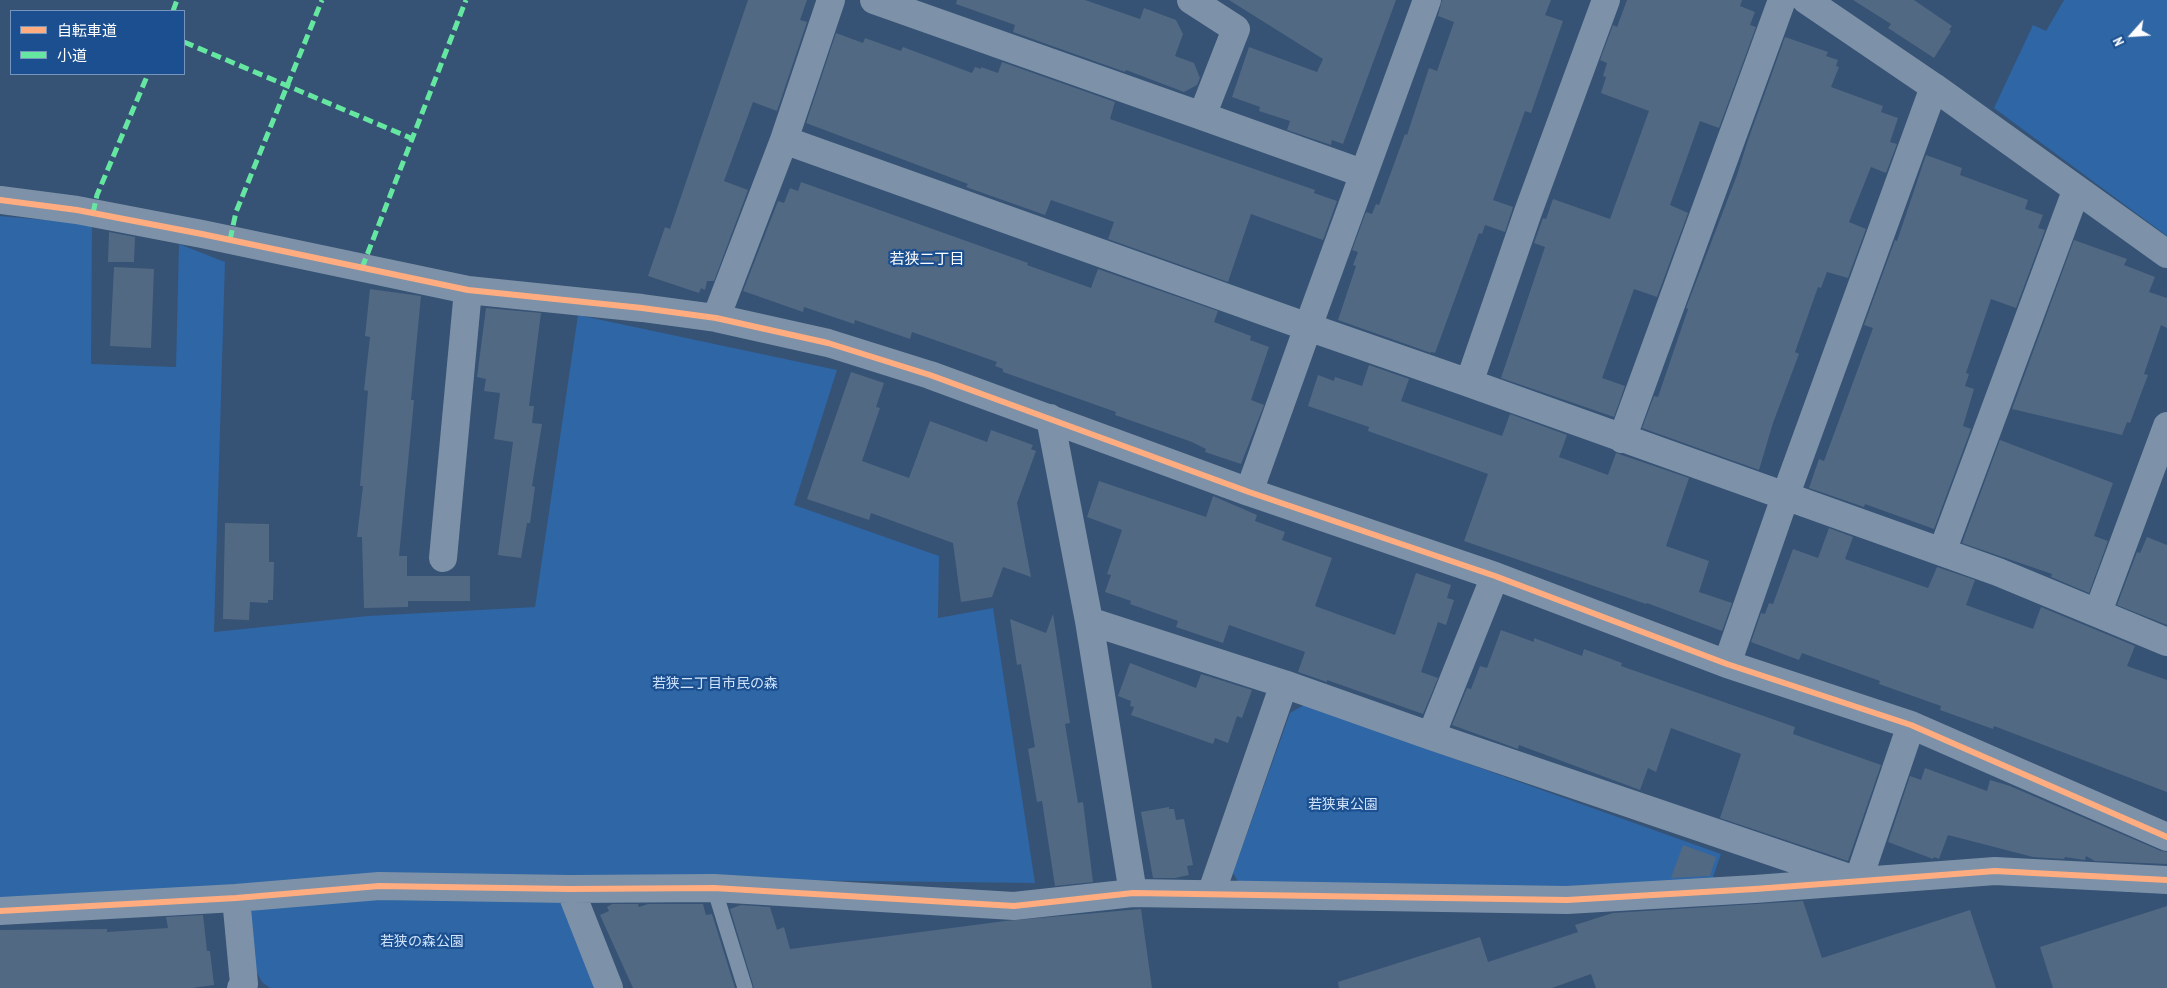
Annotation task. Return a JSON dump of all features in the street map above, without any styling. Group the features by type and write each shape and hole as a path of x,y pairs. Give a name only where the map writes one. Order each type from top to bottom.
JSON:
{"street":[{"path":"716,318 784,140 831,0"},
{"path":"874,0 1362,173"},
{"path":"1191,0 1236,29 1202,116"},
{"path":"1249,492 1362,173 1427,0"},
{"path":"1469,383 1528,212 1606,0"},
{"path":"1622,439 1782,0"},
{"path":"1806,0 1934,87 2076,191 2126,223 2167,254"},
{"path":"1727,664 1785,497 1934,87"},
{"path":"784,140 1942,552 2098,612 2167,642"},
{"path":"1942,552 2076,191"},
{"path":"0,200 76,210 193,232 468,290 642,308 716,318 828,343 930,375 1249,492 1495,576 1727,664 1912,725 2167,837"},
{"path":"443,558 468,290"},
{"path":"1050,418 1089,621 1133,893"},
{"path":"2098,612 2167,426"},
{"path":"1432,736 1495,576"},
{"path":"1089,621 1284,684 1858,881"},
{"path":"1211,894 1284,684"},
{"path":"1858,881 1912,725"},
{"path":"0,911 236,898 378,886 570,889 714,888 1014,906 1133,893 1566,900 1755,889 1995,870 2167,880"},
{"path":"570,889 609,988"},
{"path":"236,898 245,987"}],"lane":[{"path":"714,888 745,988"}],"green space":[{"path":"2064,0 2167,0 2167,236 1994,108 2033,25 2046,31"},
{"name":"若狭二丁目市民の森","path":"0,216 92,224 91,364 176,367 179,244 225,262 214,632 368,616 535,607 578,315 837,370 794,505 939,556 938,618 993,608 1035,883 414,876 0,901"},
{"name":"若狭東公園","path":"1304,705 1721,854 1711,883 1556,889 1240,885 1233,873 1290,713"},
{"name":"若狭の森公園","path":"357,897 560,902 595,988 270,988 262,982 255,969 249,914 256,905"}],"building":[{"path":"748,0 807,0 800,20 807,22 777,111 753,102 724,181 748,190 714,281 707,281 705,290 701,288 699,293 648,276 665,227 670,229"},
{"path":"957,0 1085,0 1140,19 1144,8 1176,20 1183,34 1175,56 1194,63 1200,78 1197,85 1184,92 1126,70 1125,72 1013,32 1015,25 956,4"},
{"path":"1229,0 1396,0 1343,144 1332,140 1331,145 1287,130 1290,121 1259,111 1260,107 1232,97 1249,47 1317,72 1323,59"},
{"path":"1442,0 1551,0 1545,15 1563,21 1531,113 1525,111 1493,200 1513,207 1505,232 1485,225 1482,234 1479,233 1435,353 1431,353 1338,320 1356,266 1353,265 1358,252 1352,250 1366,212 1372,214 1376,204 1379,205 1405,134 1407,135 1429,68 1437,71 1454,22 1438,16"},
{"path":"1627,0 1742,0 1740,6 1755,12 1750,25 1756,27 1719,128 1700,121 1670,205 1688,213 1657,297 1634,289 1602,378 1625,386 1614,417 1501,378 1545,247 1534,243 1543,218 1546,219 1553,199 1610,219 1649,111 1601,93 1606,77 1603,76 1607,63 1600,60 1613,25 1617,27"},
{"path":"1853,0 1914,0 1952,26 1949,30 1951,31 1934,58 1888,28 1891,24"},
{"path":"836,33 863,43 865,38 901,51 903,47 972,73 975,67 981,69 981,67 998,73 1002,62 1115,102 1110,119 1315,190 1314,193 1337,201 1323,240 1251,214 1228,282 1108,239 1114,222 1051,200 1045,215 966,187 968,184 806,123"},
{"path":"1785,37 1828,52 1826,56 1838,60 1836,66 1839,67 1831,87 1883,106 1881,112 1898,118 1890,142 1897,144 1886,173 1871,167 1849,222 1866,229 1848,278 1827,272 1821,288 1818,287 1795,352 1799,354 1773,423 1759,470 1642,428 1654,396 1658,397 1688,309 1686,308 1737,175"},
{"path":"1926,155 1962,168 1960,175 2028,200 2025,209 2043,215 2038,228 2045,230 2016,308 1991,299 1966,373 1969,374 1965,386 1974,389 1963,426 1971,429 1934,529 1865,504 1864,507 1809,488 1819,459 1824,461 1873,328 1864,325 1895,240 1897,241"},
{"path":"801,182 1028,263 1027,265 1091,288 1098,269 1218,311 1214,322 1251,336 1250,340 1269,347 1251,400 1264,405 1241,464 1205,452 1206,449 1192,442 1115,415 1116,412 1003,372 1003,369 995,366 997,362 912,332 910,339 855,320 854,324 804,307 803,312 743,291 778,201 784,203 790,188 798,191"},
{"path":"109,232 135,237 134,262 108,262"},
{"path":"2074,240 2127,259 2124,265 2155,277 2149,292 2167,298 2167,328 2161,325 2144,374 2148,375 2130,423 2127,422 2122,435 2012,409"},
{"path":"114,267 154,269 151,348 110,346"},
{"path":"370,289 421,296 411,400 414,400 399,556 407,556 407,576 470,576 470,601 408,601 408,607 364,608 362,537 357,537 363,486 360,486 368,391 364,390 370,337 365,336"},
{"path":"486,308 541,313 529,406 534,406 532,423 542,424 532,486 535,487 530,523 527,523 521,558 498,555 513,442 494,439 500,393 484,391 486,379 477,377"},
{"path":"1369,365 1409,379 1401,401 1502,436 1510,414 1567,435 1559,457 1608,475 1616,453 1689,478 1666,546 1709,561 1699,592 1732,603 1722,631 1647,603 1464,541 1488,474 1368,431 1369,427 1308,406 1318,375 1334,381 1335,377 1362,386"},
{"path":"851,372 884,383 876,407 880,408 862,461 909,478 930,421 987,442 991,430 1033,445 1031,449 1036,451 1017,503 1031,577 1003,567 992,597 961,602 953,543 871,513 869,520 807,499"},
{"path":"2000,440 2113,483 2094,536 2108,541 2089,593 2051,577 2052,574 1962,543"},
{"path":"1099,481 1206,517 1213,496 1257,515 1255,521 1285,532 1282,540 1332,558 1315,606 1395,635 1416,573 1451,585 1447,598 1454,600 1446,625 1438,622 1421,672 1438,678 1423,714 1327,680 1327,682 1298,672 1305,652 1229,625 1223,643 1176,627 1178,621 1130,604 1131,601 1105,592 1111,575 1107,574 1122,530 1087,517"},
{"path":"225,523 269,524 269,562 274,562 273,600 268,600 268,603 250,602 249,620 223,619"},
{"path":"1829,528 1853,537 1845,559 1928,588 1937,567 1975,580 1966,605 2033,629 2041,607 2135,646 2127,666 2167,680 2167,792 1994,726 1993,729 1940,710 1941,706 1879,684 1880,681 1802,653 1799,660 1751,642 1761,613 1765,614 1769,603 1773,604 1793,549 1818,558"},
{"path":"2147,537 2167,545 2167,625 2117,605 2137,552 2140,553"},
{"path":"1053,614 1070,723 1065,724 1078,803 1083,802 1093,882 1055,886 1042,801 1037,802 1028,749 1035,747 1021,664 1017,665 1010,619 1046,633"},
{"path":"1501,630 1534,642 1534,638 1582,656 1584,649 1622,663 1621,666 1795,727 1793,734 1881,765 1848,861 1720,818 1741,754 1671,728 1656,772 1648,768 1640,790 1519,745 1518,749 1452,725 1467,688 1471,689 1480,666 1487,668"},
{"path":"1130,663 1196,688 1201,674 1252,690 1242,718 1237,716 1228,743 1215,738 1213,744 1131,715 1134,707 1130,706 1131,701 1118,696"},
{"path":"1925,768 1987,791 1990,780 2010,786 2167,852 2167,864 2095,861 2086,856 2085,860 2065,857 2064,859 2033,857 1948,835 1939,859 1934,857 1933,859 1888,842 1910,776 1921,780"},
{"path":"1169,807 1169,809 1174,809 1176,820 1184,819 1193,865 1187,866 1189,875 1175,878 1153,878 1141,812"},
{"path":"1683,845 1716,857 1710,876 1671,878"},
{"path":"1803,901 1822,958 1970,910 1996,988 1596,988 1591,974 1552,988 1339,988 1338,982 1480,937 1488,962 1578,932 1575,925 1613,913"},
{"path":"612,904 638,904 639,907 648,904 703,904 706,915 712,914 735,988 633,988 600,915 609,911 607,907"},
{"path":"741,905 770,907 777,930 784,927 790,949 1005,921 1141,909 1152,988 754,988 730,909"},
{"path":"2167,906 2167,988 2053,988 2040,947"},
{"path":"203,915 207,951 210,951 214,985 192,988 0,988 0,930 107,929 107,932 168,928 166,917"}],"marked path":[{"path":"173,10 177,0"},
{"path":"230,240 236,212 322,0"},
{"path":"362,268 466,0"},
{"path":"185,42 413,139"},
{"path":"93,213 97,195 148,75"}],"cycle path":[{"path":"0,200 77,210 202,234 468,290 642,308 716,318 828,343 930,375 1249,492 1495,576 1727,664 1911,725 2167,837"},
{"path":"0,911 236,898 379,886 570,889 714,888 1014,906 1133,893 1567,900 1755,889 1995,871 2167,880"}],"district":[{"name":"若狭二丁目","path":"927,260"}]}
